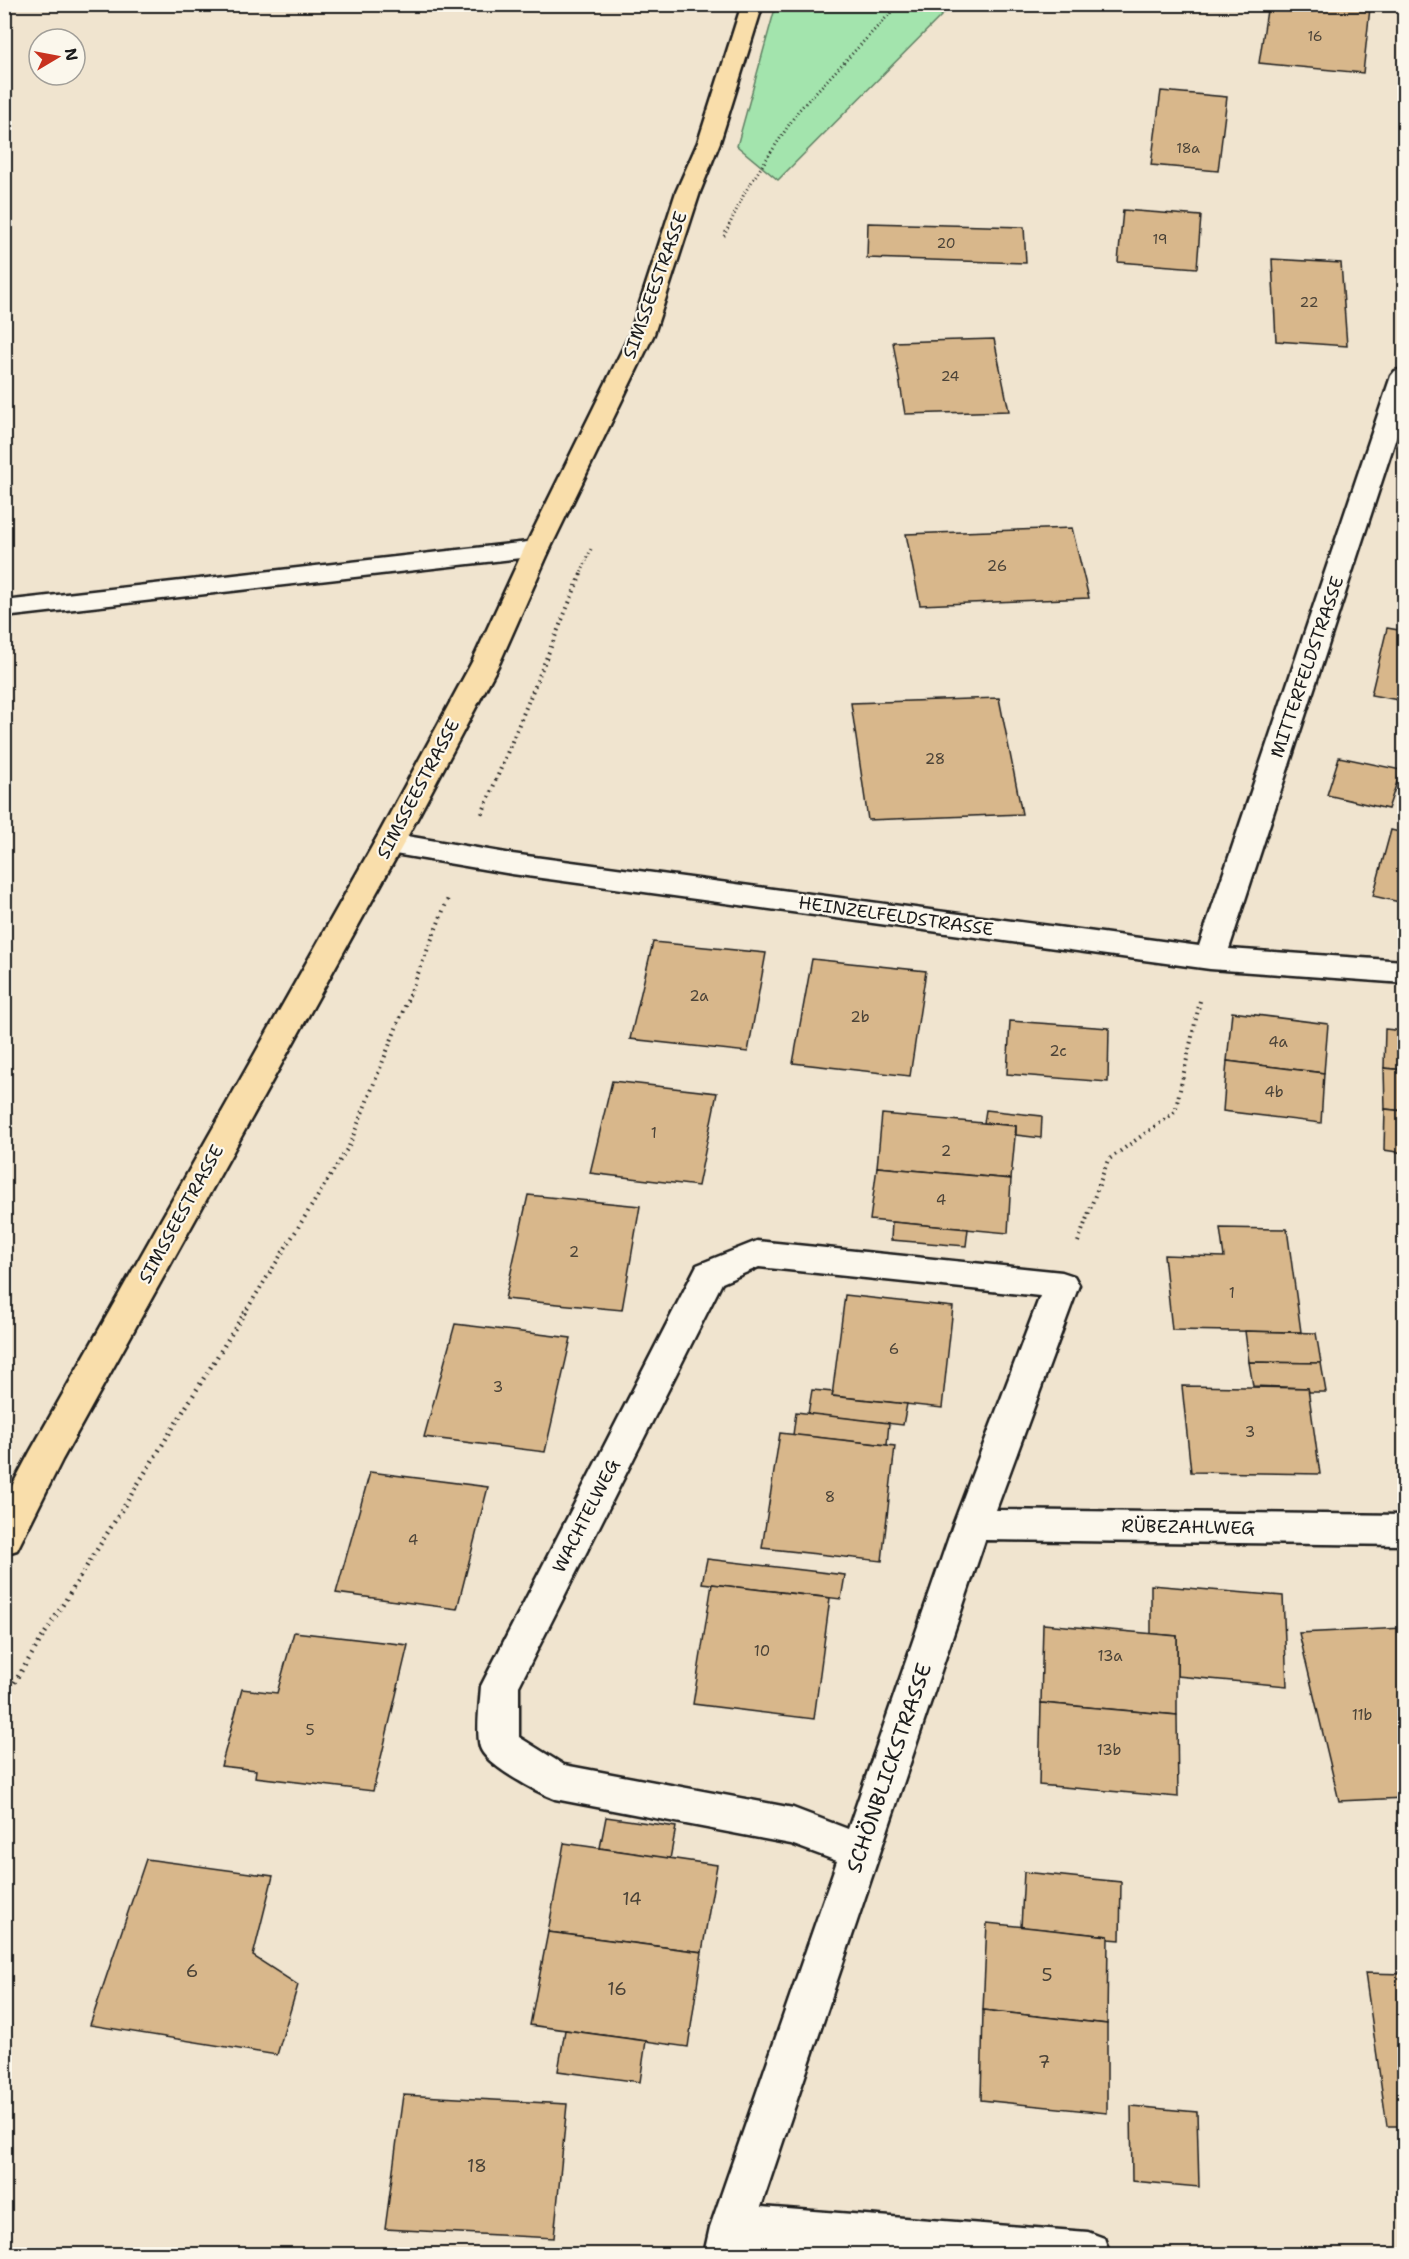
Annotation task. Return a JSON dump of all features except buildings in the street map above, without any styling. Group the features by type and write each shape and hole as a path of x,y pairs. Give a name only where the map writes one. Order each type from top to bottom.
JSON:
{"main road":[{"name":"SIMSSEESTRASSE","path":"4,1539 48,1452 389,843 486,662 537,549 642,334 688,192 709,142 753,4"}],"street":[{"name":"MITTERFELDSTRASSE","path":"1210,958 1404,376"},
{"path":"4,609 537,549"},
{"name":"HEINZELFELDSTRASSE","path":"389,843 512,864 1210,958 1404,972"},
{"name":"WACHTELWEG","path":"860,1852 793,1826 555,1781 499,1745 500,1686 709,1274 757,1254 1062,1285"},
{"name":"SCHÖNBLICKSTRASSE","path":"729,2241 972,1525 1062,1285"},
{"name":"RÜBEZAHLWEG","path":"972,1525 1404,1530"},
{"path":"729,2241 1089,2254"}],"path":[{"path":"1062,1285 1108,1160 1175,1112 1210,958"}],"green space":[{"path":"776,4 952,5 778,180 737,146"}]}
